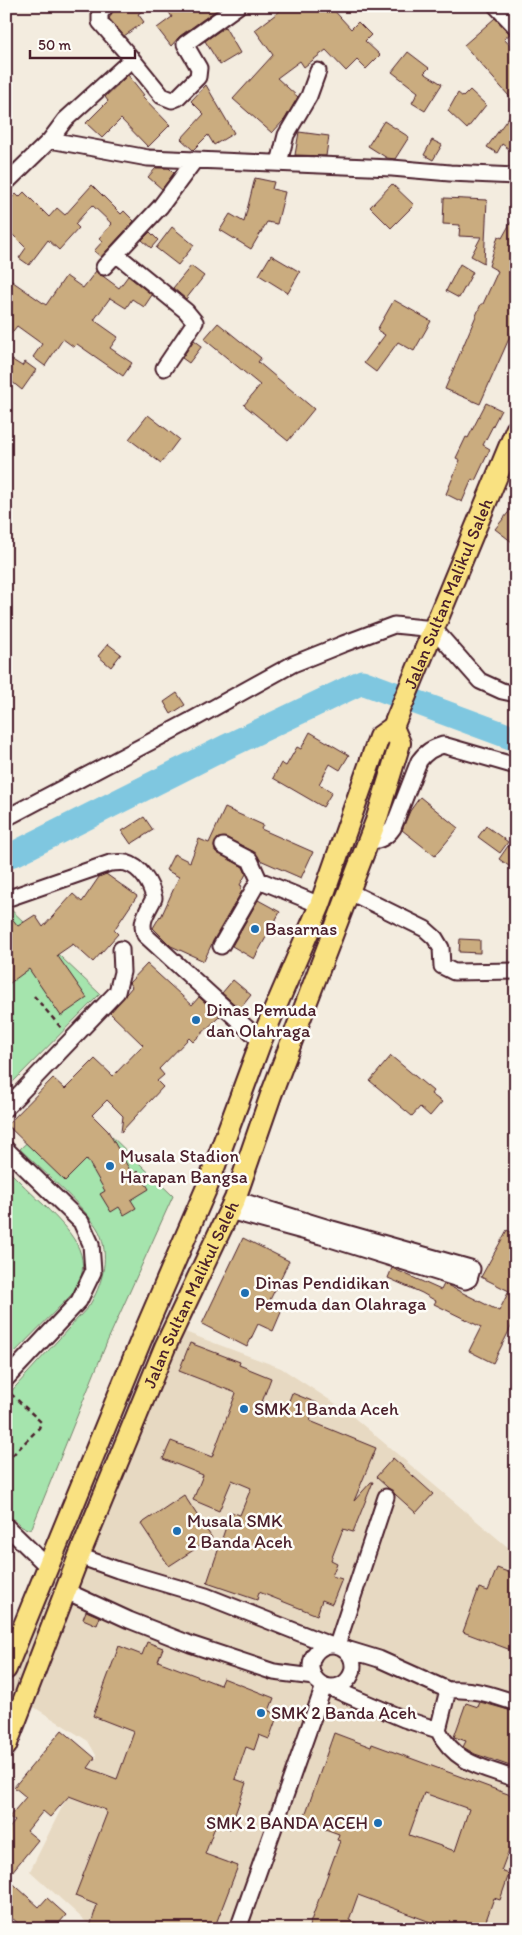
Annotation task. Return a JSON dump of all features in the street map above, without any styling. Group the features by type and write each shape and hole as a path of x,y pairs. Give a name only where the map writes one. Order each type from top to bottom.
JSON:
{"main road":[{"name":"Jalan Sultan Malikul Saleh","path":"8,1658 207,1187 261,1041 320,905 380,737 395,723 516,430"},
{"name":"Jalan Sultan Malikul Saleh","path":"6,1746 79,1556 165,1347 232,1205 271,1095 368,842 400,743 395,723"},
{"path":"244,1085 271,1095"},
{"path":"141,1340 165,1347"}],"street":[{"path":"106,6 100,13 100,22 162,96 172,100 177,98 198,76 199,68 185,44 238,6"},
{"path":"496,6 516,27"},
{"path":"6,183 50,140 65,120 132,59"},
{"path":"278,163 286,135 309,96 318,71"},
{"path":"50,140 148,158 516,176"},
{"path":"104,268 160,207 195,160"},
{"path":"116,254 186,311 195,322 164,368"},
{"path":"6,818 190,721 293,664 394,625 434,630 480,681 502,691 516,694"},
{"path":"368,842 382,840 393,828 419,761 425,753 433,748 443,745 516,766"},
{"path":"223,846 250,860 259,880 320,905"},
{"path":"6,898 110,862 127,864 139,871 152,886 154,898 142,921 142,929 145,935 261,1041"},
{"path":"221,946 259,880"},
{"path":"350,892 425,929 435,938 441,948 442,966 454,972 516,971"},
{"path":"6,1108 117,992 122,972 121,949"},
{"path":"6,1149 81,1222 91,1244 93,1272 79,1301 6,1379"},
{"path":"232,1205 332,1229 472,1269 469,1279 465,1281 321,1236 232,1205"},
{"path":"337,1646 386,1497"},
{"path":"6,1526 48,1567"},
{"path":"79,1556 118,1570 206,1596 337,1646 380,1659 448,1690 458,1689 484,1692 516,1703"},
{"path":"66,1591 129,1620 190,1644 274,1672 323,1684 404,1719 438,1730"},
{"path":"238,1929 323,1684 311,1663 313,1657 317,1651 337,1646"},
{"path":"323,1684 345,1684 353,1673 352,1658 337,1646"},
{"path":"448,1690 438,1730 445,1743 465,1761 516,1779"}],"path":[{"path":"34,996 72,1040"},
{"path":"6,1389 41,1422 40,1428 6,1462"}],"shaded area":[{"path":"169,1326 281,1368 345,1410 516,1554 516,1925 514,1929 94,1929 30,1871 72,1787 97,1757 88,1741 10,1692 38,1601"}],"green space":[{"path":"6,905 100,994 6,1089"},
{"path":"73,1099 173,1196 107,1342 31,1530 22,1527 6,1512 6,1397 89,1306 101,1281 104,1254 101,1236 88,1216 65,1191 20,1149"},
{"path":"6,1168 63,1225 77,1244 83,1265 76,1290 6,1361"}],"building":[{"path":"115,6 149,6 138,14 144,22 124,36 109,19"},
{"path":"165,6 222,6 180,36 171,46 157,28 172,17"},
{"path":"276,6 330,6 351,29 358,22 371,35 365,41 380,55 366,69 357,60 346,71 326,50 304,67 300,61 277,78 298,97 285,119 272,133 233,99 273,55 255,30 280,11"},
{"path":"495,18 510,34 504,39 516,52 516,104 464,45"},
{"path":"225,27 240,53 220,65 205,41"},
{"path":"408,52 429,68 424,73 442,84 425,111 412,103 418,92 392,72"},
{"path":"128,75 144,95 142,96 170,125 148,147 121,119 102,138 86,123 108,101 105,97"},
{"path":"206,85 234,133 214,145 208,135 193,150 181,139 204,114 191,101"},
{"path":"470,90 486,105 467,129 448,111 458,93 463,97"},
{"path":"516,107 516,154 502,144 497,153 487,147"},
{"path":"384,121 409,137 395,159 387,158 368,146"},
{"path":"299,132 329,136 326,156 295,155"},
{"path":"432,140 442,145 433,160 424,155"},
{"path":"156,168 169,168 174,173 162,189 148,177"},
{"path":"255,178 274,182 272,189 285,192 277,224 267,222 251,249 220,230 230,214 244,222"},
{"path":"392,184 414,205 391,228 370,207"},
{"path":"92,185 121,214 124,211 134,221 101,257 94,251 103,241 99,238 112,224 92,205 75,224 79,228 59,250 48,240 29,265 19,258 26,248 6,228 6,210 11,205 8,202 16,194 19,197 24,192 49,217 57,208 65,215"},
{"path":"444,198 487,200 484,263 471,256 481,237 459,236 460,225 443,224"},
{"path":"516,213 516,334 512,332 480,404 445,389 481,304 483,304 498,271 489,266 498,236 502,238"},
{"path":"172,227 194,245 178,265 156,248"},
{"path":"150,232 158,240 151,248 142,240"},
{"path":"271,255 300,272 288,293 259,275"},
{"path":"460,264 473,272 459,298 446,291"},
{"path":"191,266 204,276 186,299 173,288"},
{"path":"96,271 119,288 128,276 152,295 144,307 132,299 126,308 110,298 94,320 118,337 110,348 132,363 123,376 77,344 74,347 63,339 45,366 33,357 42,344 17,326 6,340 6,277 46,305 66,276 83,288"},
{"path":"394,300 431,321 414,351 398,342 376,372 364,363 385,335 377,330"},
{"path":"218,323 261,358 258,362 314,409 288,441 244,405 260,385 204,339"},
{"path":"194,340 202,346 189,363 182,358"},
{"path":"6,356 22,366 25,362 36,370 22,390 6,377"},
{"path":"486,403 501,410 483,445 490,449 475,481 472,479 462,502 446,494 460,460 456,458"},
{"path":"148,415 179,439 161,463 129,439"},
{"path":"516,503 516,545 495,529"},
{"path":"108,644 121,654 111,667 98,656"},
{"path":"177,693 185,705 171,714 164,702"},
{"path":"310,732 349,755 340,770 330,764 319,784 332,792 323,807 273,778 281,763 286,766 297,747 301,749"},
{"path":"420,797 458,828 435,856 402,830 410,811"},
{"path":"225,808 263,825 261,829 313,852 301,878 260,860 254,852 227,838 218,838 214,846 215,851 243,867 246,874 240,885 242,886 240,889 242,891 213,941 204,961 171,946 153,928 161,917 179,877 166,870 174,854 190,862 199,839 209,843"},
{"path":"144,817 153,830 131,844 122,831"},
{"path":"486,826 508,842 500,853 478,837"},
{"path":"508,846 516,851 516,871 499,859"},
{"path":"106,874 137,896 114,930 118,934 93,962 73,944 57,955 87,998 61,1016 29,969 6,986 6,911 18,926 35,915 43,927 73,894 82,902 99,877"},
{"name":"Basarnas","path":"258,900 280,912 254,959 232,946"},
{"path":"460,939 480,940 480,953 459,952"},
{"path":"147,964 192,1005 199,997 220,1016 193,1042 189,1038 159,1069 164,1075 157,1081 163,1087 121,1132 123,1116 107,1100 92,1115 108,1131 132,1174 138,1171 149,1189 131,1200 136,1208 124,1215 119,1207 111,1212 100,1194 105,1191 87,1159 65,1181 7,1125 53,1078 65,1089 95,1059 113,1076 143,1045 110,1013 132,987 129,983"},
{"path":"233,980 251,995 240,1009 222,993"},
{"path":"391,1056 433,1091 431,1094 442,1102 430,1116 420,1107 412,1116 370,1081"},
{"path":"507,1230 516,1235 516,1317 493,1363 469,1351 481,1327 434,1304 436,1301 422,1293 388,1278 392,1268 441,1290 444,1284 447,1285 499,1311 509,1291 481,1277"},
{"name":"Dinas Pendidikan Pemuda dan Olahraga","path":"243,1238 289,1261 268,1304 282,1310 273,1331 258,1324 247,1347 202,1324"},
{"path":"190,1343 240,1362 239,1365 271,1378 262,1402 285,1411 292,1393 317,1403 310,1421 376,1448 354,1501 373,1482 353,1532 343,1529 331,1560 337,1563 332,1576 342,1579 332,1604 322,1600 317,1615 259,1592 257,1600 207,1583 231,1512 240,1515 251,1488 232,1480 219,1511 193,1500 203,1475 163,1459 171,1441 212,1457 236,1393 179,1371"},
{"path":"393,1458 433,1494 416,1513 376,1477"},
{"name":"Musala SMK 2 Banda Aceh","path":"184,1495 212,1538 169,1566 141,1524"},
{"path":"497,1568 516,1575 516,1652 463,1632 479,1588 488,1591"},
{"path":"86,1611 100,1617 97,1625 83,1619"},
{"path":"147,1642 163,1648 158,1661 220,1685 223,1678 274,1698 269,1711 278,1714 269,1739 259,1735 254,1750 246,1747 235,1779 246,1783 230,1829 216,1824 205,1854 238,1866 214,1929 96,1929 90,1927 97,1905 75,1896 107,1813 105,1812 106,1810 69,1796 50,1817 43,1811 27,1831 38,1840 7,1878 39,1907 47,1898 66,1915 54,1929 25,1929 6,1913 6,1832 15,1821 9,1817 26,1797 14,1787 62,1730 95,1758 88,1768 117,1779 134,1732 93,1716 119,1646 142,1655"},
{"path":"480,1702 516,1712 516,1768 475,1754 463,1747 466,1741 454,1737 466,1703 478,1707"},
{"path":"334,1733 371,1747 372,1744 516,1797 516,1831 501,1871 509,1874 500,1900 494,1898 483,1929 440,1929 441,1926 358,1895 349,1920 370,1929 308,1929 340,1841 337,1840 339,1834 303,1821","holes":["424,1793 469,1809 455,1851 409,1835"]}],"waterway":[{"path":"6,856 16,853 226,747 362,682 516,739"}],"place":[{"name":"Basarnas","path":"255,929"},
{"name":"Dinas Pemuda dan Olahraga","path":"196,1020"},
{"name":"Musala Stadion Harapan Bangsa","path":"110,1166"},
{"name":"Dinas Pendidikan Pemuda dan Olahraga","path":"245,1293"},
{"name":"SMK 1 Banda Aceh","path":"244,1409"},
{"name":"Musala SMK 2 Banda Aceh","path":"177,1531"},
{"name":"SMK 2 Banda Aceh","path":"261,1713"},
{"name":"SMK 2 BANDA ACEH","path":"378,1823"}]}
